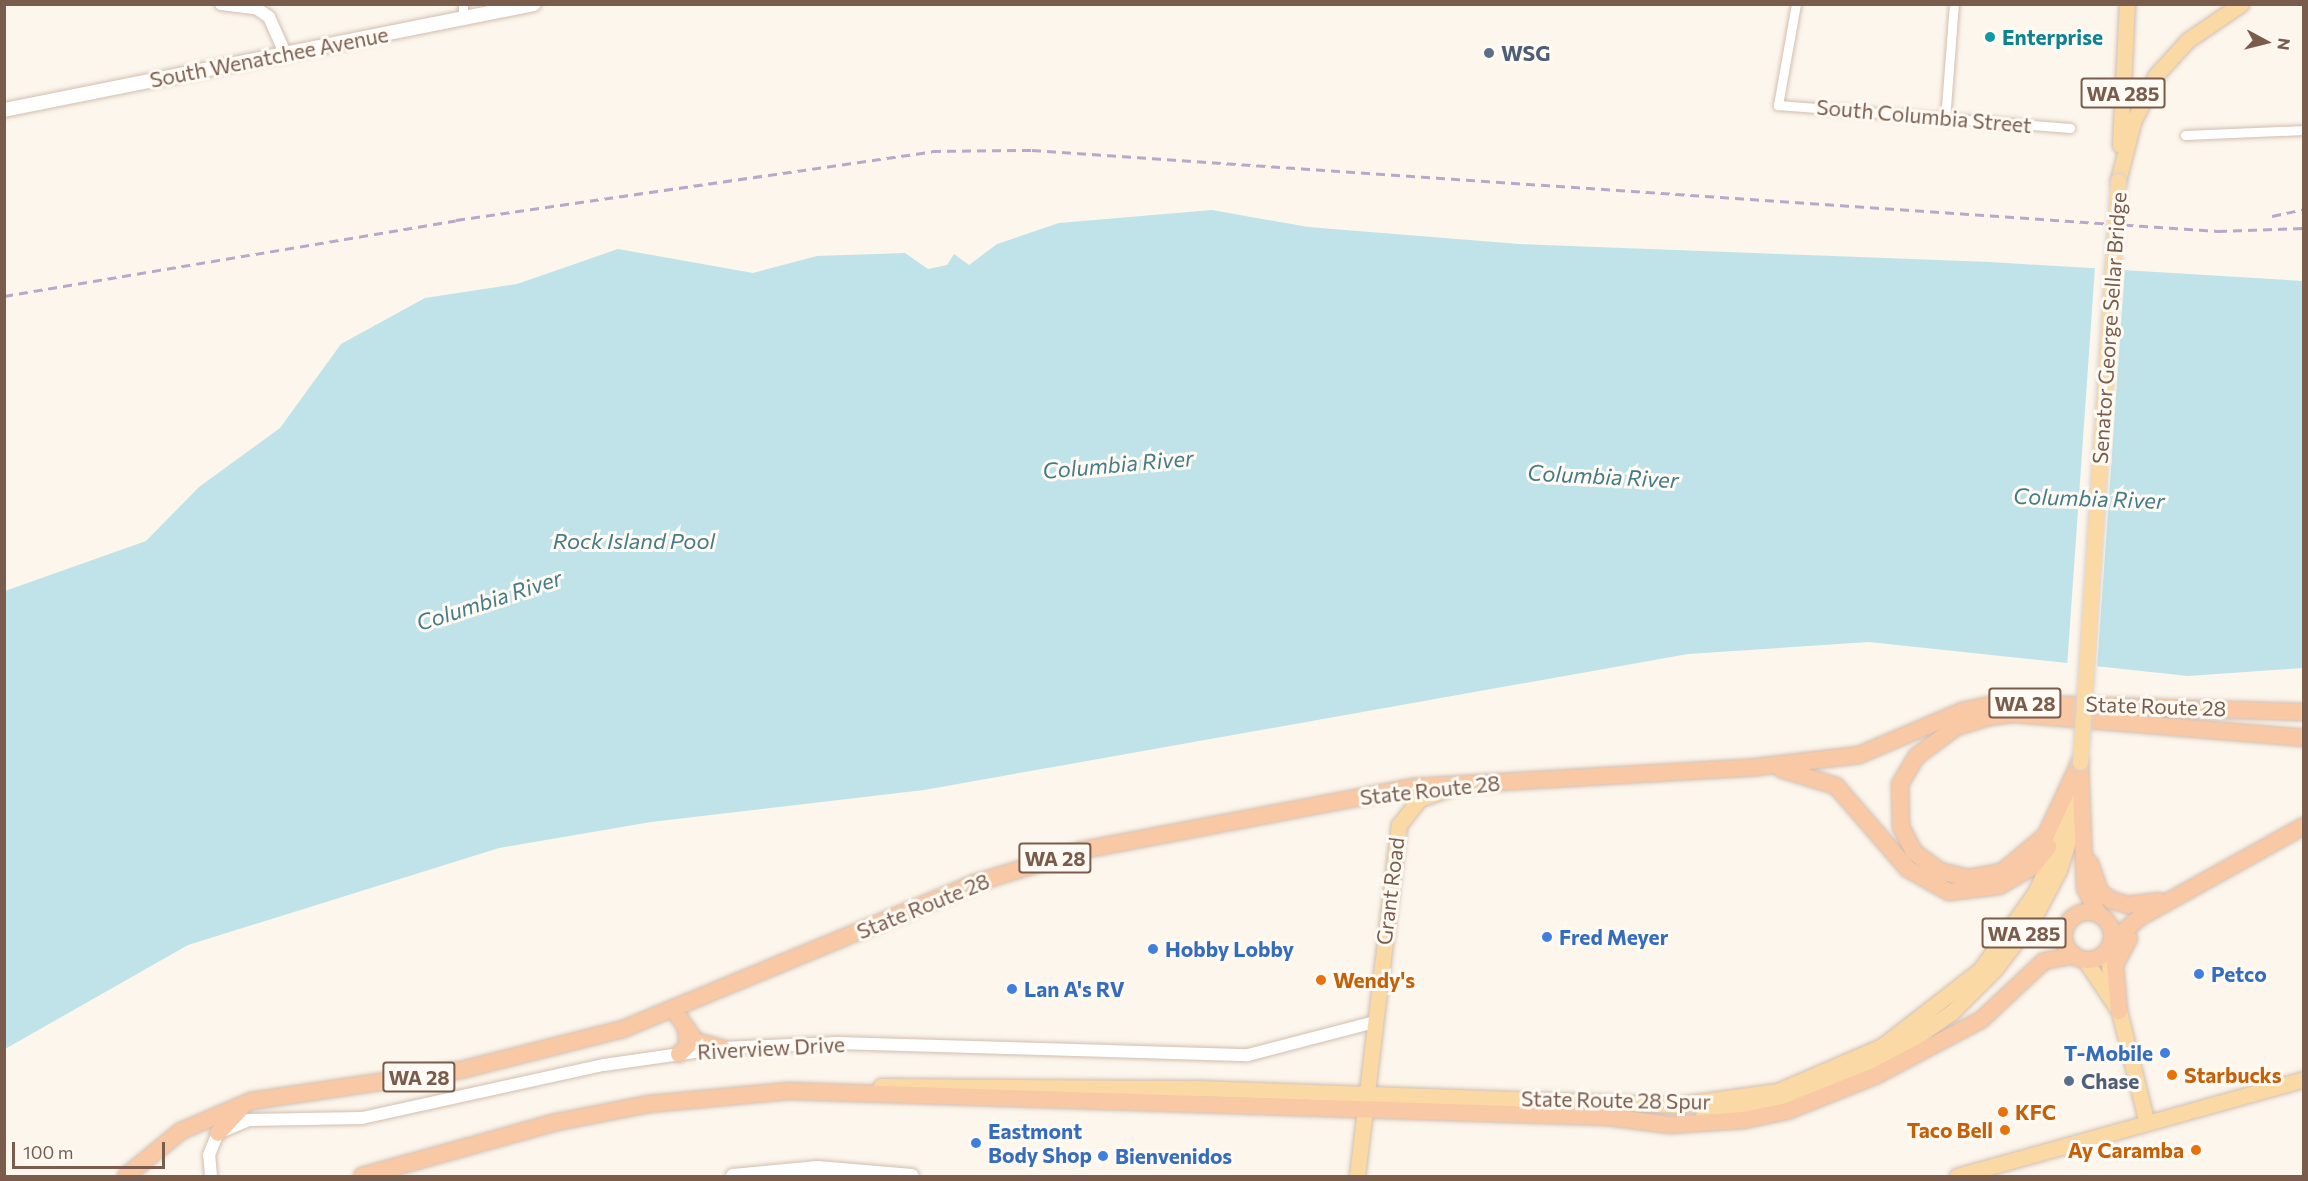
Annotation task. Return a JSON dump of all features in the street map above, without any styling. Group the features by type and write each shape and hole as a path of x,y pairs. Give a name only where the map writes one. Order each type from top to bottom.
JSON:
{"highway":[{"name":"State Route 28","path":"251,1101 460,1070 585,1040 673,1009 975,883 1083,850 1272,811 1414,787 1757,767 1859,755 1962,711 1999,703 2304,712"},
{"path":"2080,762 2046,835 2002,872 1968,878 1940,871 1914,852 1900,827 1900,784 1917,756 1956,727 1988,717 2014,714 2304,738"},
{"path":"1757,767 1831,782 1916,877 1939,890 1967,894 1999,886 2040,858 2080,762"},
{"path":"2080,762 2086,844 2085,888 2101,915 2110,946"},
{"path":"362,1176 523,1131 649,1104 763,1092 849,1091 1365,1112 1607,1117 1671,1125 1744,1120 1787,1111 1888,1055 1981,1020 2044,961 2079,958 2110,946 2142,916 2304,826"},
{"path":"2086,844 2092,872 2111,900 2127,905 2169,901"},
{"path":"2116,1005 2117,956 2169,901"},
{"path":"2079,958 2064,940 2067,923 2080,912 2142,916"},
{"path":"673,1009 686,1031 699,1044 722,1048"},
{"path":"679,1054 688,1045 686,1031"},
{"path":"218,1133 251,1101"},
{"name":"WA 28","path":"126,1176 181,1131 251,1101"}],"main road":[{"name":"South Wenatchee Avenue","path":"4,110 285,53 463,11 534,4"},
{"name":"WA 285","path":"2118,181 2127,4"},
{"path":"2118,181 2133,122 2156,75 2188,40 2241,4"},
{"name":"Senator George Sellar Bridge","path":"2080,762 2118,181"},
{"name":"WA 285","path":"1888,1055 1964,1001 2033,920 2072,839 2080,762"},
{"name":"Grant Road","path":"1357,1176 1387,897 1399,825 1409,807 1460,785"},
{"path":"2110,946 2116,1005 2147,1122"},
{"path":"2079,958 2116,1005"},
{"name":"State Route 28 Spur","path":"849,1091 1056,1086 1710,1104 1796,1085 1888,1055"},
{"path":"1957,1176 2304,1078"},
{"path":"733,1176 817,1172 912,1176"}],"street":[{"path":"221,4 256,8 269,17 285,53"},
{"name":"South Columbia Street","path":"1796,4 1778,105 1945,120 2070,128"},
{"path":"1945,120 1954,4"},
{"path":"2185,135 2304,130"},
{"name":"Riverview Drive","path":"218,1133 248,1120 362,1118 604,1065 722,1048 837,1043 1248,1055 1375,1022"},
{"path":"211,1176 209,1155 218,1133"}],"water":[{"name":"Rock Island Pool","path":"1212,210 1308,227 1519,244 1990,262 2303,281 2303,668 2188,676 1869,642 1688,654 924,790 651,822 499,848 188,945 5,1049 5,591 146,541 199,487 280,428 341,344 425,298 517,284 618,249 753,273 817,256 905,253 928,269 947,265 954,254 969,265 997,244 1059,223"}],"pier":[{"path":"2095,267 2125,269 2097,668 2067,666"}],"railway":[{"path":"4,296 456,220 932,151 1032,150 2218,231 2304,228"},
{"path":"2272,216 2304,209"}],"place":[{"name":"Enterprise","path":"1990,37"},
{"name":"WSG","path":"1489,53"},
{"name":"Fred Meyer","path":"1547,937"},
{"name":"Hobby Lobby","path":"1153,949"},
{"name":"Petco","path":"2199,974"},
{"name":"Wendy's","path":"1321,980"},
{"name":"Lan A's RV","path":"1012,989"},
{"name":"T-Mobile","path":"2165,1053"},
{"name":"Starbucks","path":"2172,1075"},
{"name":"Chase","path":"2069,1081"},
{"name":"KFC","path":"2003,1112"},
{"name":"Taco Bell","path":"2005,1130"},
{"name":"Eastmont Body Shop","path":"976,1143"},
{"name":"Ay Caramba","path":"2196,1150"},
{"name":"Bienvenidos","path":"1103,1156"}],"water label":[{"name":"Columbia River","path":"1118,464"},
{"name":"Columbia River","path":"1603,476"},
{"name":"Columbia River","path":"2089,498"},
{"name":"Columbia River","path":"489,600"}]}
